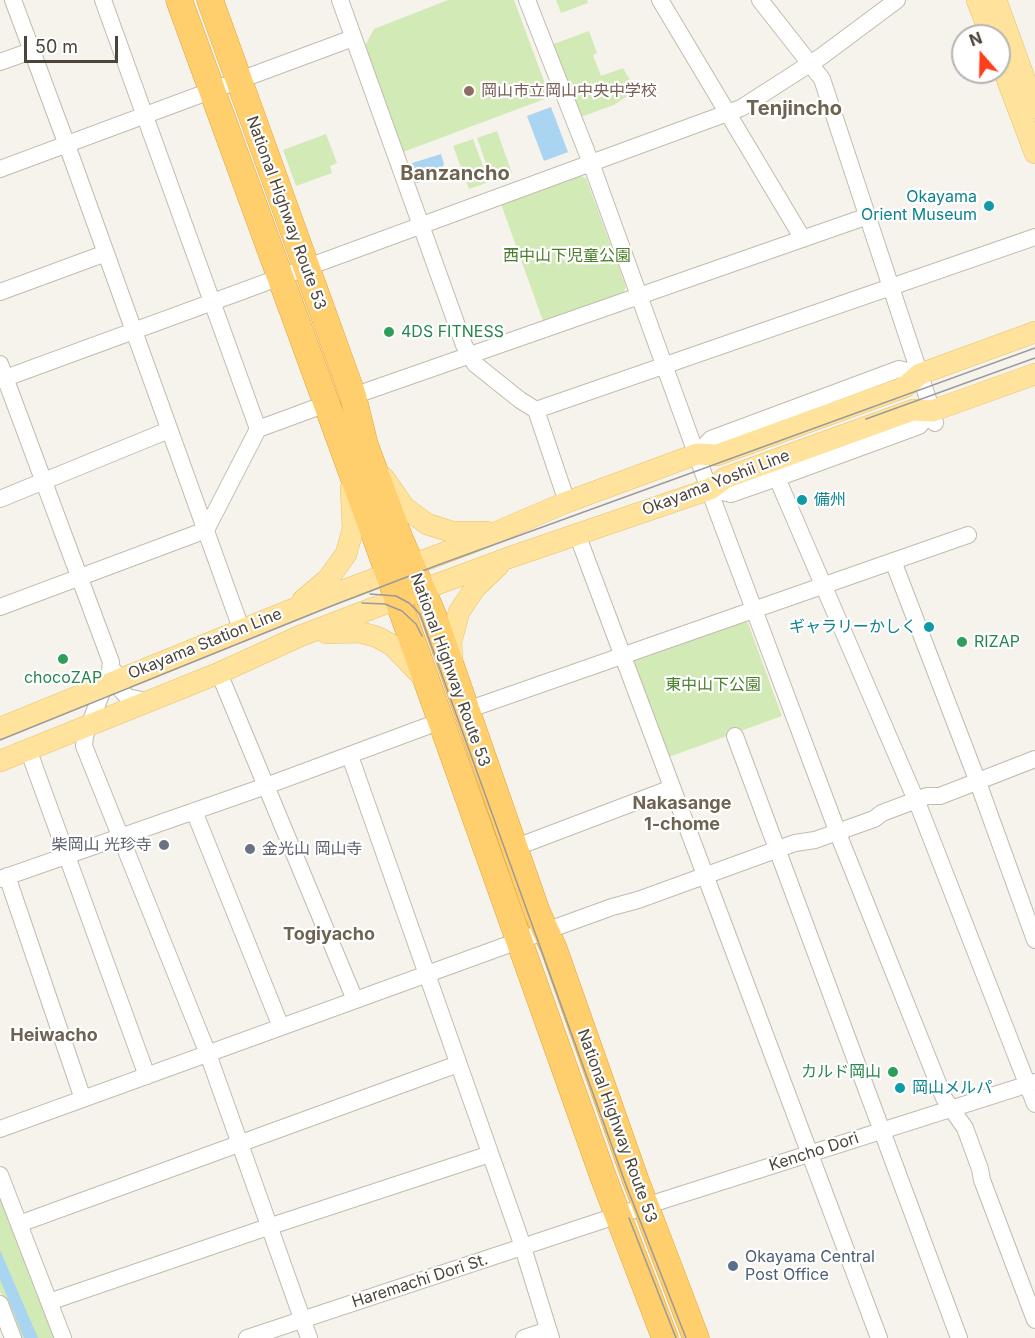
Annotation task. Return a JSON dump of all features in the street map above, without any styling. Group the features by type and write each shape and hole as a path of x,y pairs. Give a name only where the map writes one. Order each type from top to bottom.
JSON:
{"highway":[{"name":"National Highway Route 53","path":"179,0 326,404 360,464 400,569 422,590 645,1206 696,1338"},
{"name":"National Highway Route 53","path":"210,0 353,396 365,445 360,464"},
{"name":"National Highway Route 53","path":"400,569 397,599 618,1215 665,1338"}],"main road":[{"path":"977,0 986,24"},
{"path":"996,0 1035,108"},
{"path":"1009,84 1035,153"},
{"name":"Okayama Yoshii Line","path":"400,569 567,502 697,454 717,455 905,387 920,374 1035,332"},
{"name":"Okayama Yoshii Line","path":"397,599 508,558 710,489 725,478 913,410 934,417 1035,374"},
{"path":"360,464 417,518 452,532 495,532"},
{"path":"291,610 327,579 346,554 353,530 360,464"},
{"path":"453,671 451,642 459,612 475,588 508,558"},
{"name":"Okayama Station Line","path":"0,728 112,675 242,631 400,569"},
{"name":"Okayama Station Line","path":"0,760 219,673 300,636 397,599"},
{"path":"300,636 359,632 377,637 393,645 427,682"}],"street":[{"path":"13,0 242,631"},
{"path":"103,0 258,429"},
{"path":"340,0 420,227 469,356 475,364 536,410 567,502"},
{"path":"527,0 591,163 838,832 942,1094 965,1128 980,1168 982,1180 1035,1320"},
{"path":"660,0 803,239"},
{"path":"710,489 731,494 919,426 934,417 822,79 760,0"},
{"path":"147,701 126,697 112,675 79,578 2,374 133,332 741,108 810,64 897,0"},
{"path":"0,169 354,38"},
{"path":"0,62 31,51"},
{"path":"353,396 868,216"},
{"path":"536,410 1035,237"},
{"path":"0,292 106,253"},
{"path":"0,607 206,530 258,429 326,404"},
{"path":"0,499 169,430"},
{"path":"777,478 916,800 1032,1083 1035,1104"},
{"path":"577,534 879,1338"},
{"path":"467,710 969,535"},
{"path":"893,561 978,782 1035,940"},
{"path":"219,673 355,1000"},
{"path":"112,675 85,736 84,746 208,1054 309,1338"},
{"path":"83,1099 3,878 350,756 441,721"},
{"path":"735,736 959,1338"},
{"path":"28,749 147,1076"},
{"path":"350,756 523,1247 550,1334 524,1338"},
{"path":"0,1129 519,940 777,849 838,832 916,800 927,796 940,796 1035,759"},
{"path":"514,848 672,788"},
{"path":"194,811 281,1027"},
{"path":"19,1224 458,1064"},
{"name":"Kencho Dori","path":"593,1223 1032,1083"},
{"path":"49,1302 490,1154"},
{"path":"0,1175 63,1338"},
{"name":"Haremachi Dori St.","path":"247,1338 593,1223"},
{"path":"0,1304 13,1338"}],"green space":[{"name":"岡山市立岡山中央中学校","path":"448,0 514,0 550,97 403,152 365,46 374,29"},
{"path":"556,0 587,0 588,3 561,13"},
{"path":"589,31 597,53 593,55 601,76 623,68 636,90 614,105 578,118 551,45"},
{"path":"497,131 512,173 492,180 477,138"},
{"path":"326,134 337,163 330,166 332,173 296,186 283,150"},
{"path":"473,139 489,182 469,189 453,146"},
{"name":"西中山下児童公園","path":"579,175 586,178 626,287 623,293 543,321 501,204"},
{"name":"東中山下公園","path":"740,620 748,623 782,716 666,758 633,664 636,658"},
{"path":"0,1197 56,1338 19,1338 0,1291"}],"water":[{"path":"551,107 568,152 544,161 527,116"},
{"path":"441,154 444,164 439,174 430,180 416,183 409,164"},
{"path":"0,1250 38,1338 24,1338 0,1279"}],"tram line":[{"path":"0,740 438,565 1035,348"},
{"path":"866,419 1035,358"},
{"path":"370,594 396,596 409,603 420,614 626,1185 686,1338"},
{"path":"362,603 385,604 402,611 416,624 422,636"},
{"path":"629,1218 676,1338"}],"place":[{"name":"岡山市立岡山中央中学校","path":"469,91"},
{"name":"Okayama Orient Museum","path":"989,206"},
{"name":"4DS FITNESS","path":"389,332"},
{"name":"備州","path":"802,500"},
{"name":"ギャラリーかしく","path":"929,627"},
{"name":"RIZAP","path":"962,642"},
{"name":"chocoZAP","path":"63,659"},
{"name":"柴岡山 光珍寺","path":"164,845"},
{"name":"金光山 岡山寺","path":"250,849"},
{"name":"カルド岡山","path":"893,1072"},
{"name":"岡山メルパ","path":"900,1088"},
{"name":"Okayama Central Post Office","path":"733,1266"}],"district":[{"name":"Tenjincho","path":"794,109"},
{"name":"Banzancho","path":"455,174"},
{"name":"Nakasange 1-chome","path":"682,814"},
{"name":"Togiyacho","path":"329,935"},
{"name":"Heiwacho","path":"54,1036"}]}
